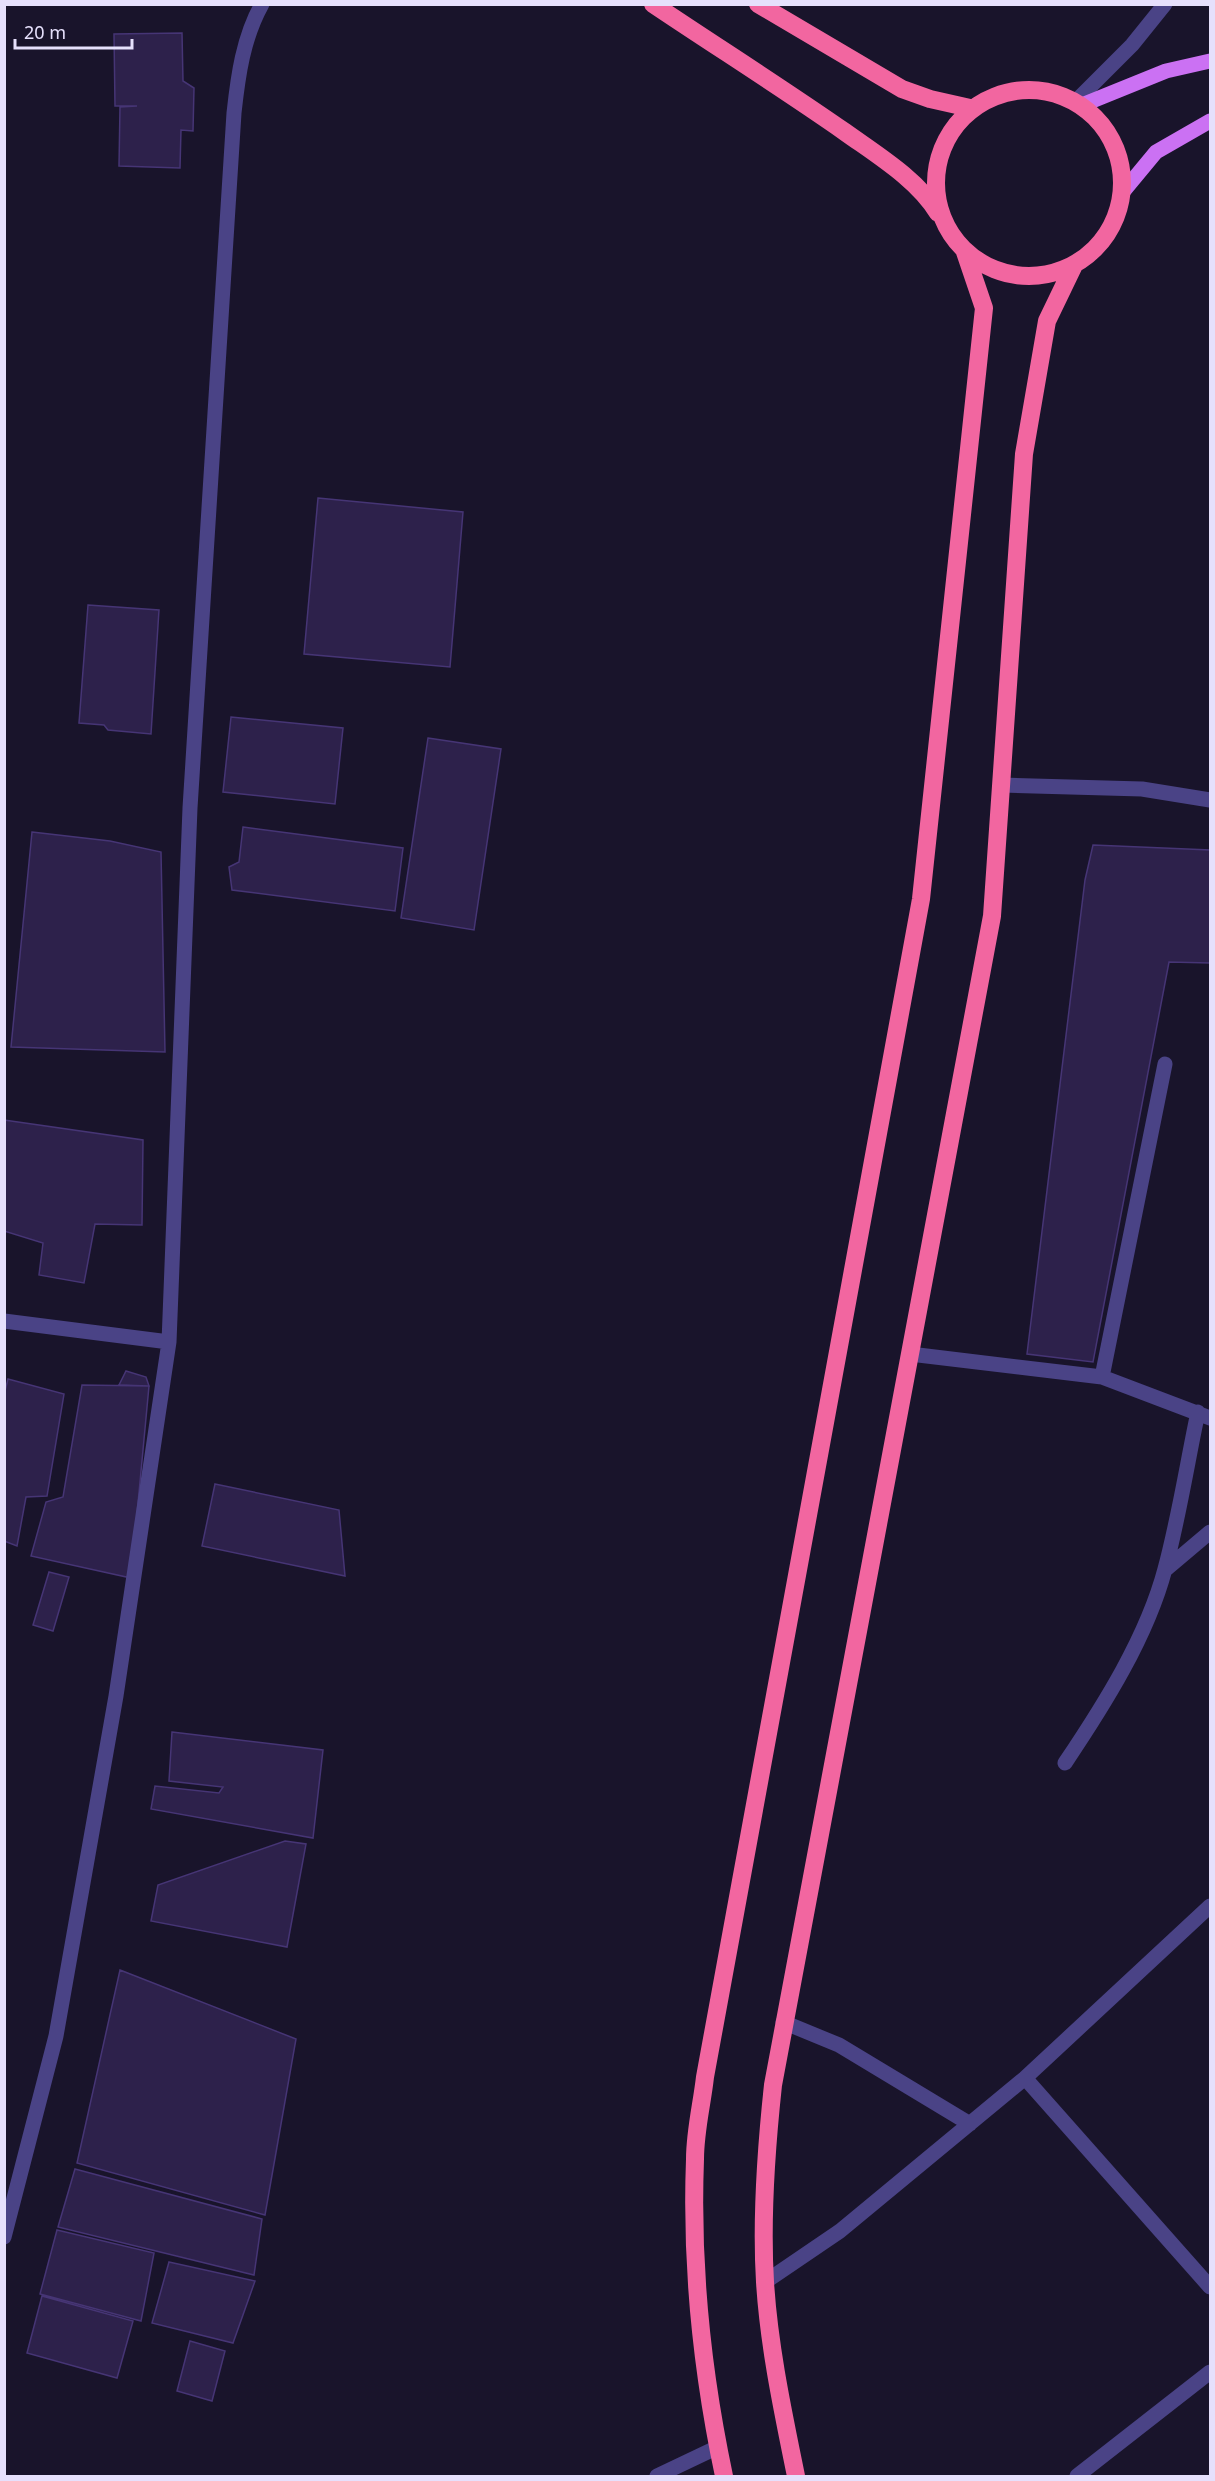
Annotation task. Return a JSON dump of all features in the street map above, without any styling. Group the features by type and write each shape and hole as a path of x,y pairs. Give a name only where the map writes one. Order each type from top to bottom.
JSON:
{"highway":[{"path":"653,4 811,107 871,151 929,199 947,229 965,252 989,268 1017,276 1047,275 1074,265 1098,246 1114,222 1122,193 1121,168 1114,144 1101,122 1079,103 1053,92 1029,88 1005,92 982,100 970,108 951,132 936,170 936,200 947,229"},
{"path":"758,4 902,89 930,99 970,108"},
{"path":"724,2476 696,2284 695,2157 705,2077 921,899 984,308 965,252"},
{"path":"796,2476 777,2381 765,2282 765,2163 773,2085 992,916 1024,454 1047,321 1074,265"}],"main road":[{"path":"1079,103 1166,71 1210,61"},
{"path":"1122,193 1156,152 1210,121"}],"street":[{"path":"4,2237 56,2036 116,1696 169,1342 190,808 234,113 240,67 247,40 262,4"},
{"path":"1079,103 1165,4"},
{"path":"1002,785 1142,789 1210,800"},
{"path":"1102,1377 1165,1065"},
{"path":"4,1321 169,1342"},
{"path":"910,1354 1102,1377 1204,1415 1165,1570 1146,1621 1122,1671 1095,1718 1065,1763"},
{"path":"1165,1570 1210,1532"},
{"path":"765,2282 840,2231 1025,2078 1210,1906"},
{"path":"783,2022 839,2045 970,2124"},
{"path":"1025,2078 1210,2287"},
{"path":"1077,2476 1210,2372"},
{"path":"657,2476 718,2446"}],"building":[{"path":"182,33 183,81 194,88 193,131 181,130 180,168 119,166 120,107 137,106 115,106 114,34"},
{"path":"318,498 463,512 450,667 304,654"},
{"path":"88,605 159,610 151,734 108,730 104,725 79,723"},
{"path":"231,717 343,728 335,804 223,792"},
{"path":"428,738 501,749 474,930 401,918"},
{"path":"243,827 403,848 395,911 232,890 229,867 239,862"},
{"path":"32,832 110,841 161,852 165,1052 11,1047"},
{"path":"1093,845 1210,850 1210,963 1169,962 1093,1362 1027,1354 1085,880"},
{"path":"4,1120 143,1140 142,1225 95,1224 84,1283 39,1275 43,1243 4,1231"},
{"path":"126,1371 146,1377 149,1386 119,1385"},
{"path":"8,1379 64,1394 47,1496 26,1497 17,1546 4,1541 4,1395"},
{"path":"82,1385 149,1386 131,1578 31,1556 46,1502 63,1497"},
{"path":"215,1484 339,1510 345,1576 202,1546"},
{"path":"49,1572 69,1577 53,1631 33,1625"},
{"path":"172,1732 323,1750 313,1838 151,1809 155,1786 219,1793 223,1787 169,1781"},
{"path":"285,1841 306,1844 287,1947 151,1921 158,1885"},
{"path":"120,1970 296,2039 265,2215 77,2163"},
{"path":"75,2169 262,2219 254,2275 58,2227"},
{"path":"57,2230 154,2253 141,2321 40,2294"},
{"path":"169,2262 255,2281 233,2343 152,2323"},
{"path":"42,2296 133,2321 117,2378 27,2353"},
{"path":"190,2341 225,2351 212,2401 177,2391"}]}
